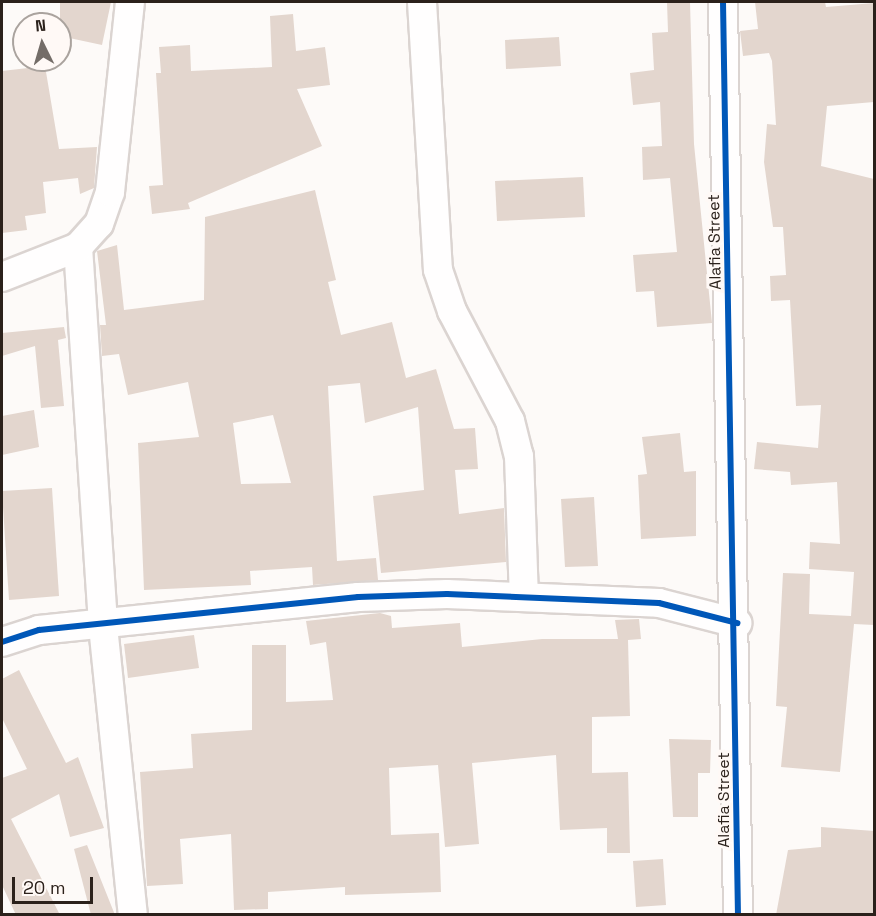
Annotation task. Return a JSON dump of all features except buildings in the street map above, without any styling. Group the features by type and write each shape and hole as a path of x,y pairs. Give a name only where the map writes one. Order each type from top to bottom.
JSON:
{"street":[{"path":"2,277 78,247 99,224 110,192 130,2"},
{"path":"422,2 438,270 452,311 510,421 519,456 524,596"},
{"name":"Alafia Street","path":"723,2 737,622 738,915"},
{"path":"78,247 103,627 133,915"},
{"path":"2,642 39,630 103,627 358,597 524,596 659,603 737,622"}],"cycle path":[{"path":"723,2 738,914"},
{"path":"2,642 39,630 358,597 447,594 659,603 737,623"}]}
